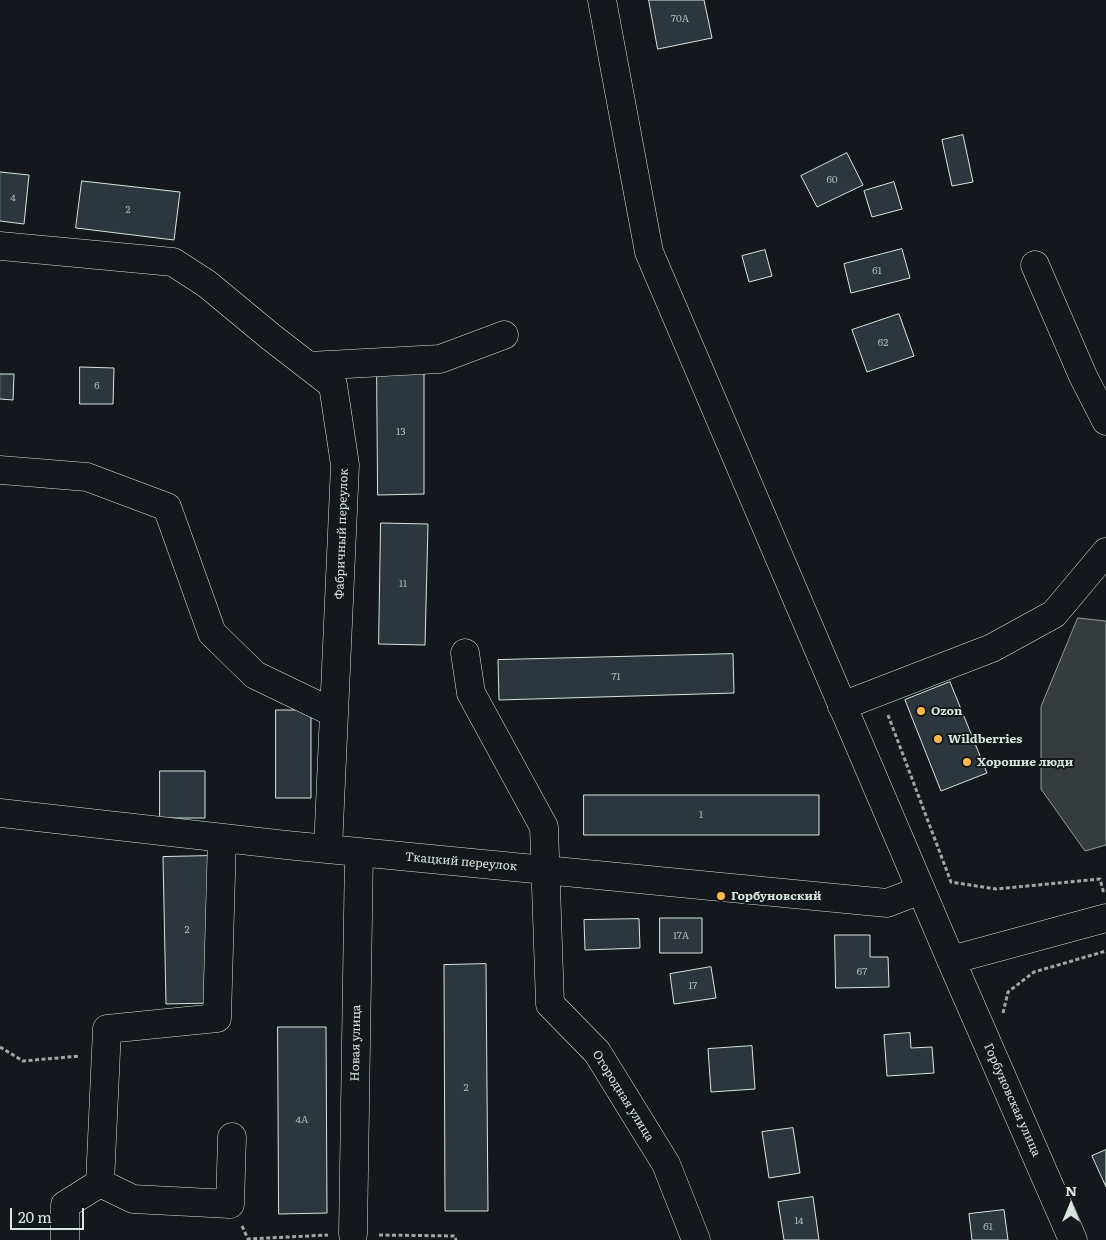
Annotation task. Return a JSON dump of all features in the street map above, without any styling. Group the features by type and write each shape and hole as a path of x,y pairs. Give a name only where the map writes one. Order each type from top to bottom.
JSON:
{"street":[{"name":"Горбуновская улица","path":"602,0 649,252 951,960 1073,1240"},
{"name":"Фабричный переулок","path":"0,246 173,262 207,284 271,337 334,385 345,465 328,849"},
{"path":"1035,265 1083,376 1106,421"},
{"path":"309,366 440,359 504,335"},
{"path":"0,470 87,477 167,507 212,633 255,676 334,713"},
{"path":"842,706 992,648 1054,614 1106,552"},
{"name":"Огородная улица","path":"465,653 471,693 544,827 550,1004 597,1052 666,1164 696,1240"},
{"name":"Ткацкий переулок","path":"0,813 328,849 887,903 921,890"},
{"path":"100,1183 107,1029 217,1018 222,838"},
{"name":"Новая улица","path":"353,1234 359,852"},
{"path":"951,960 1106,918"},
{"path":"100,1183 133,1199 230,1204 232,1137"},
{"path":"65,1240 65,1205 100,1183"}],"path":[{"path":"879,692 951,882 996,889 1100,879 1106,899"},
{"path":"1002,1015 1008,992 1034,972 1106,951"},
{"path":"0,1047 23,1061 106,1054"}],"shaded area":[{"path":"1078,618 1106,621 1106,845 1085,851 1041,789 1041,707"}],"building":[{"path":"649,0 704,0 712,38 658,49"},
{"path":"963,135 973,182 952,186 942,140"},
{"path":"847,153 863,185 817,207 801,176"},
{"path":"0,172 29,175 24,224 0,221"},
{"path":"82,181 180,192 174,240 76,228"},
{"path":"894,182 902,209 872,217 864,191"},
{"path":"902,249 910,278 851,293 844,264"},
{"path":"765,250 772,276 749,282 742,256"},
{"path":"899,314 914,356 867,372 852,330"},
{"path":"80,367 114,368 113,404 80,404"},
{"path":"377,370 424,370 424,494 378,495"},
{"path":"0,374 14,374 13,400 0,399"},
{"path":"381,523 428,524 425,645 379,644"},
{"path":"733,654 734,693 499,700 498,660"},
{"path":"950,682 987,773 941,791 905,700"},
{"path":"276,710 311,710 311,798 276,798"},
{"path":"160,771 205,771 205,818 160,818"},
{"path":"584,795 819,795 819,835 584,835"},
{"path":"208,856 212,1003 166,1004 163,857"},
{"path":"660,918 702,918 702,953 660,953"},
{"path":"639,919 640,948 585,950 584,920"},
{"path":"835,935 870,935 870,957 888,957 889,987 836,988"},
{"path":"486,964 488,1211 445,1211 444,965"},
{"path":"711,967 716,998 674,1004 670,974"},
{"path":"278,1027 326,1027 327,1213 279,1214"},
{"path":"910,1033 911,1048 932,1047 934,1073 887,1076 884,1035"},
{"path":"752,1046 755,1089 711,1092 708,1049"},
{"path":"793,1128 800,1173 769,1178 762,1132"},
{"path":"1106,1150 1106,1187 1092,1156"},
{"path":"813,1197 819,1240 784,1240 778,1202"},
{"path":"1004,1210 1008,1240 972,1240 969,1214"}],"place":[{"name":"Ozon","path":"921,711"},
{"name":"Wildberries","path":"938,739"},
{"name":"Хорошие люди","path":"967,762"},
{"name":"Горбуновский","path":"721,896"}]}
